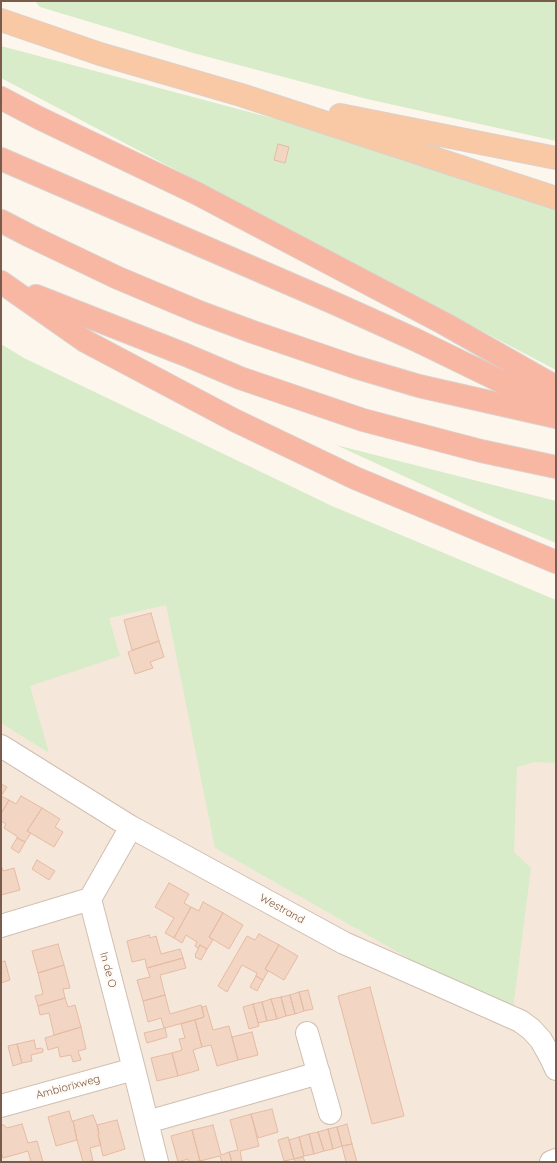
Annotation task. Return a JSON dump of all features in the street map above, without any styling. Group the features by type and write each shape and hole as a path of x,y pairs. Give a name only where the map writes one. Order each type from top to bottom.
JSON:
{"highway":[{"path":"1,20 100,54 241,95 556,198"},
{"path":"241,95 556,158"},
{"path":"1,98 202,197 445,324 556,387"},
{"path":"1,159 409,336 556,408"},
{"path":"1,221 118,278 199,312 253,332 355,367 419,386 556,417"},
{"path":"3,283 179,352 240,378 363,420 480,451 556,468"},
{"path":"3,283 85,340 234,420 355,478 556,562"}],"street":[{"name":"Westrand","path":"1,746 131,827 344,943 520,1021 531,1029 541,1040 556,1069"},
{"path":"1,926 90,899 131,827"},
{"name":"In de O","path":"90,899 157,1162"},
{"path":"306,1033 330,1113"},
{"name":"Ambiorixweg","path":"1,1106 134,1069"},
{"path":"147,1122 319,1073"},
{"path":"551,1162 556,1160"}],"shaded area":[{"path":"174,584 503,748 556,751 556,1162 1,1162 1,650"}],"green space":[{"path":"35,1 556,1 556,141 367,99 193,53 40,7"},
{"path":"1,46 385,148 556,210 556,370 1,78"},
{"path":"1,344 24,358 332,506 556,600 556,763 535,762 517,767 514,852 531,868 513,1009 459,987 215,848 166,605 109,618 120,656 30,686 49,753 1,723"},
{"path":"336,445 556,501 556,543 484,513"}],"building":[{"path":"278,144 289,147 285,163 274,160"},
{"path":"151,613 159,641 132,650 124,620"},
{"path":"159,641 164,657 150,662 153,668 135,674 128,652"},
{"path":"1,784 7,787 1,796"},
{"path":"1,796 9,800 1,814"},
{"path":"21,796 42,808 27,831 31,833 25,842 4,828 6,824 1,821 1,814 9,800 16,804"},
{"path":"42,808 60,819 55,827 63,832 54,847 27,831"},
{"path":"17,838 25,842 19,853 11,848"},
{"path":"37,860 55,871 49,880 32,869"},
{"path":"1,865 3,871 14,868 20,890 1,895"},
{"path":"169,883 189,894 184,903 191,907 174,938 165,933 174,918 155,907"},
{"path":"203,902 223,913 209,937 213,940 207,949 200,945 198,948 195,946 197,942 186,935 182,943 174,938 191,907 199,911"},
{"path":"223,913 243,925 229,949 209,937"},
{"path":"259,934 279,945 265,969 268,971 263,980 256,976 257,973 242,965 227,992 218,986 247,936 255,940"},
{"path":"149,935 150,938 156,936 161,954 180,949 183,958 147,968 145,959 132,962 127,941"},
{"path":"58,944 64,965 38,973 32,951"},
{"path":"200,945 207,949 201,960 195,957"},
{"path":"279,945 298,956 284,980 265,969"},
{"path":"183,958 186,968 160,975 165,995 143,1001 137,980 150,977 147,968"},
{"path":"5,961 10,980 1,983 1,962"},
{"path":"64,965 70,988 63,989 65,998 38,1006 35,996 43,994 38,973"},
{"path":"256,976 263,980 257,991 250,987"},
{"path":"370,987 404,1116 372,1124 338,996"},
{"path":"308,990 313,1009 304,1011 299,992"},
{"path":"299,992 304,1011 295,1014 290,995"},
{"path":"165,995 170,1014 201,1005 204,1017 165,1028 161,1018 148,1022 143,1001"},
{"path":"290,995 295,1014 286,1016 281,997"},
{"path":"281,997 286,1016 277,1019 271,999"},
{"path":"65,998 68,1007 75,1005 81,1027 54,1035 49,1013 40,1015 38,1006"},
{"path":"271,999 277,1019 267,1021 262,1002"},
{"path":"262,1002 267,1021 258,1023 253,1004"},
{"path":"253,1004 259,1026 249,1029 243,1007"},
{"path":"206,1006 213,1030 229,1026 238,1060 217,1066 211,1045 202,1047 195,1020 204,1017 202,1007"},
{"path":"195,1020 202,1047 193,1050 199,1070 178,1076 172,1053 182,1050 179,1039 185,1038 181,1024"},
{"path":"81,1027 86,1049 78,1051 81,1060 73,1062 71,1055 60,1057 58,1047 48,1050 45,1038"},
{"path":"165,1028 167,1037 147,1043 144,1033"},
{"path":"252,1032 258,1055 238,1060 232,1037"},
{"path":"34,1040 36,1049 41,1048 43,1049 43,1052 31,1055 32,1061 22,1063 17,1044"},
{"path":"17,1044 22,1063 13,1066 8,1046"},
{"path":"172,1053 178,1076 157,1081 151,1058"},
{"path":"272,1109 278,1132 258,1138 251,1114"},
{"path":"69,1111 77,1140 56,1146 48,1117"},
{"path":"251,1114 259,1146 240,1151 242,1162 232,1162 229,1152 238,1150 230,1120"},
{"path":"93,1115 97,1125 101,1145 90,1148 93,1161 83,1162 73,1121"},
{"path":"117,1120 125,1149 103,1156 97,1125"},
{"path":"22,1124 28,1143 37,1141 43,1162 31,1162 28,1151 3,1158 1,1152 1,1125 4,1125 7,1128"},
{"path":"347,1124 352,1144 342,1146 337,1127"},
{"path":"213,1125 221,1155 229,1152 232,1162 222,1162 220,1156 200,1161 192,1130"},
{"path":"337,1127 342,1146 333,1149 328,1129"},
{"path":"328,1129 333,1149 324,1151 318,1132"},
{"path":"192,1130 200,1161 189,1162 188,1159 178,1162 171,1136"},
{"path":"318,1132 324,1151 314,1154 309,1134"},
{"path":"309,1134 314,1154 304,1156 299,1137"},
{"path":"288,1137 294,1159 284,1161 278,1140"},
{"path":"299,1137 304,1156 294,1159 289,1140"},
{"path":"352,1144 357,1162 346,1162 342,1146"},
{"path":"303,1157 305,1162 295,1162 294,1159"}]}
